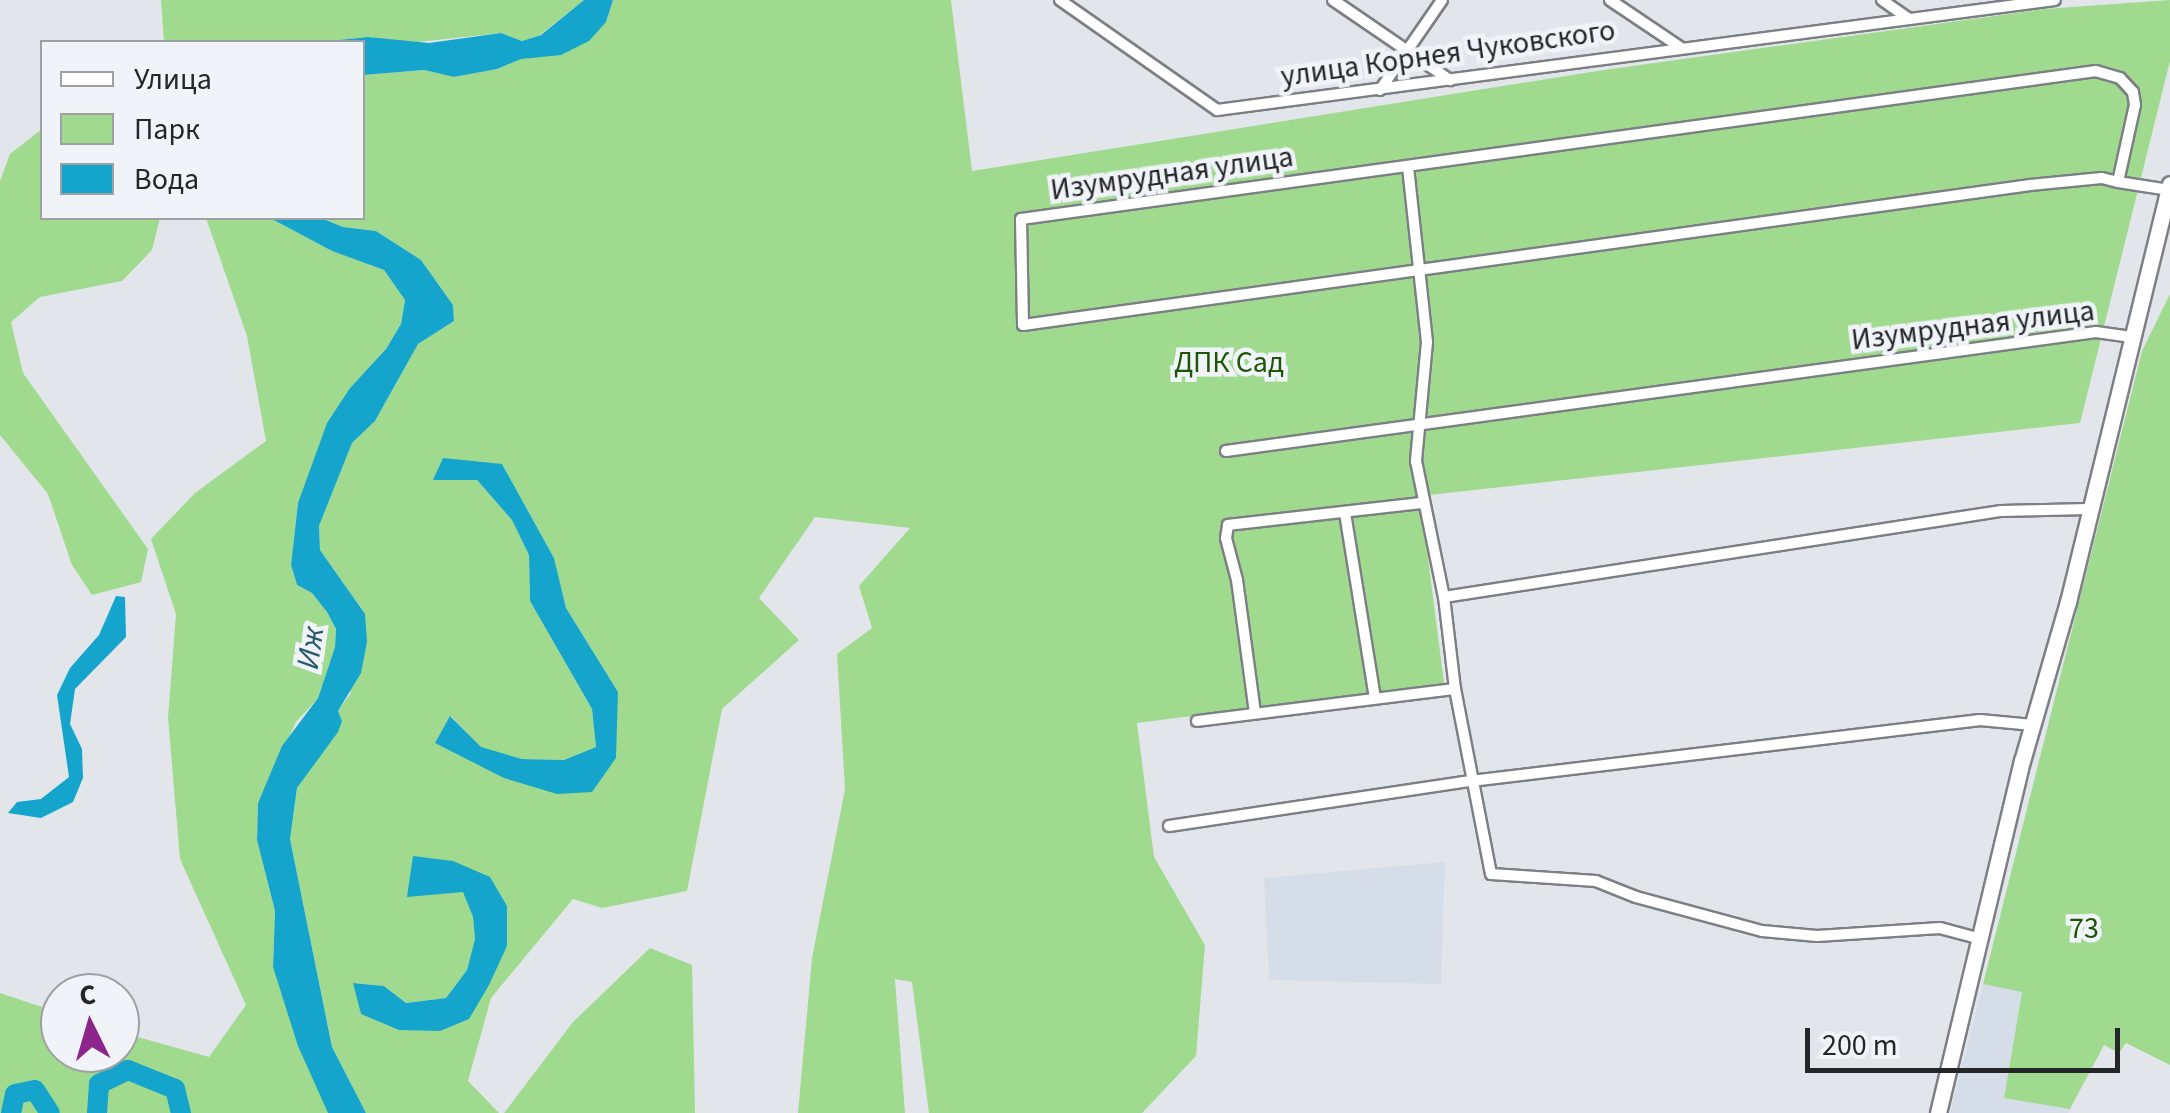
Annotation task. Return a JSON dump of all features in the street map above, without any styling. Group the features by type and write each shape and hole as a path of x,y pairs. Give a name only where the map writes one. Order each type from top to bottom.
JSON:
{"street":[{"name":"улица Корнея Чуковского","path":"1060,0 1218,110 2055,0"},
{"path":"1332,0 1450,80"},
{"path":"1380,90 1442,0"},
{"path":"1610,0 1681,48"},
{"path":"1882,0 1909,18"},
{"name":"Изумрудная улица","path":"2118,182 2134,106 2133,92 2120,78 2096,71 1022,220 1024,325 2030,185 2102,178 2118,182 2169,187"},
{"path":"1408,167 1426,342 1416,461 1421,502 1444,598 1456,689 1491,874 1596,881 1636,897 1762,931 1817,936 1940,928 1981,939"},
{"path":"1938,1113 2169,187"},
{"name":"Изумрудная улица","path":"1226,451 2096,332 2132,337"},
{"path":"1255,713 1237,580 1226,538 1228,525 1421,502"},
{"path":"1444,598 2002,510 2052,506 2089,509"},
{"path":"1346,513 1375,698"},
{"path":"1197,721 1456,689"},
{"path":"1169,826 1472,781 1980,720 2033,725"}],"shaded area":[{"path":"1445,862 1441,984 1269,980 1264,878"},
{"path":"1983,984 2022,991 2004,1097 2070,1109 2068,1113 1950,1113"}],"green space":[{"path":"161,0 584,0 540,35 522,41 501,33 409,43 368,37 164,40"},
{"name":"ДПК Сад","path":"613,0 951,0 972,171 1597,71 2044,9 2170,0 2170,61 2080,423 1420,496 1444,683 1137,723 1154,857 1205,945 1196,1056 1142,1113 929,1113 912,982 895,979 905,1113 798,1113 812,958 845,789 837,654 872,628 859,586 910,528 815,517 759,598 799,640 722,709 687,891 602,908 573,899 491,998 468,1081 499,1113 366,1113 332,1047 290,839 297,788 342,721 338,711 350,694 365,614 320,550 319,526 352,443 375,421 418,344 454,321 453,305 421,260 376,231 343,227 326,220 365,220 365,75 424,70 454,77 497,69 520,59 561,54 606,22","holes":["502,464 554,558 566,608 618,692 592,792 435,743 451,716 481,748 522,759 564,760 596,747 592,709 530,601 529,554 512,520 477,480 434,479","463,891 507,946 469,1018 361,1014 355,983 384,986 406,1003 446,998 467,970 475,939 473,917"]},
{"path":"40,131 40,220 160,220 152,250 122,281 40,297 11,322 23,373 148,549 141,582 92,595 72,565 48,494 0,435 0,181 10,154"},
{"path":"207,220 274,220 332,251 384,270 405,300 401,324 386,349 350,388 298,503 291,565 297,585 312,593 327,612 336,629 335,647 318,698 296,722 258,803 257,840 275,911 273,967 328,1113 0,1113 0,993 40,1006 40,1073 140,1073 140,1038 209,1057 246,1005 180,859 168,718 176,614 151,539 195,493 266,441 247,336"},
{"name":"73","path":"2170,294 2170,1065 2126,1043 2119,1053 2104,1045 2070,1109 2004,1098 2022,992 1983,984 2142,351"},
{"path":"650,948 692,965 695,1113 504,1113 573,1022"}],"water":[{"path":"584,0 613,0 606,22 589,41 561,55 521,59 497,69 454,77 424,70 365,75 365,40 339,40 368,37 429,43 501,33 522,41 541,35"},
{"name":"Иж","path":"274,220 326,220 343,227 376,231 421,260 453,305 454,321 418,344 375,421 352,443 319,526 320,550 365,614 367,642 361,673 338,711 342,721 338,732 297,788 290,839 332,1047 366,1113 328,1113 298,1046 273,967 275,911 257,840 258,803 282,746 318,698 335,647 336,629 327,612 312,593 297,585 291,565 298,503 327,423 350,388 386,349 401,324 405,300 384,270 332,251"},
{"path":"443,458 502,464 554,558 566,608 618,692 616,758 592,792 557,794 504,778 435,743 450,716 481,747 522,759 564,760 596,747 592,709 530,601 529,555 512,520 477,480 433,480"},
{"path":"116,596 125,597 126,637 75,689 70,724 82,749 83,778 73,802 41,818 8,813 17,802 41,799 69,777 57,695 70,668 99,635"},
{"path":"413,856 453,861 490,877 507,906 507,946 489,985 469,1019 440,1031 399,1030 361,1014 353,983 384,986 406,1003 446,998 467,970 475,939 473,917 463,892 407,897"}],"waterway":[{"path":"97,1113 99,1084 128,1070 175,1089 181,1113"},
{"path":"11,1113 15,1094 35,1090 50,1113"}]}
